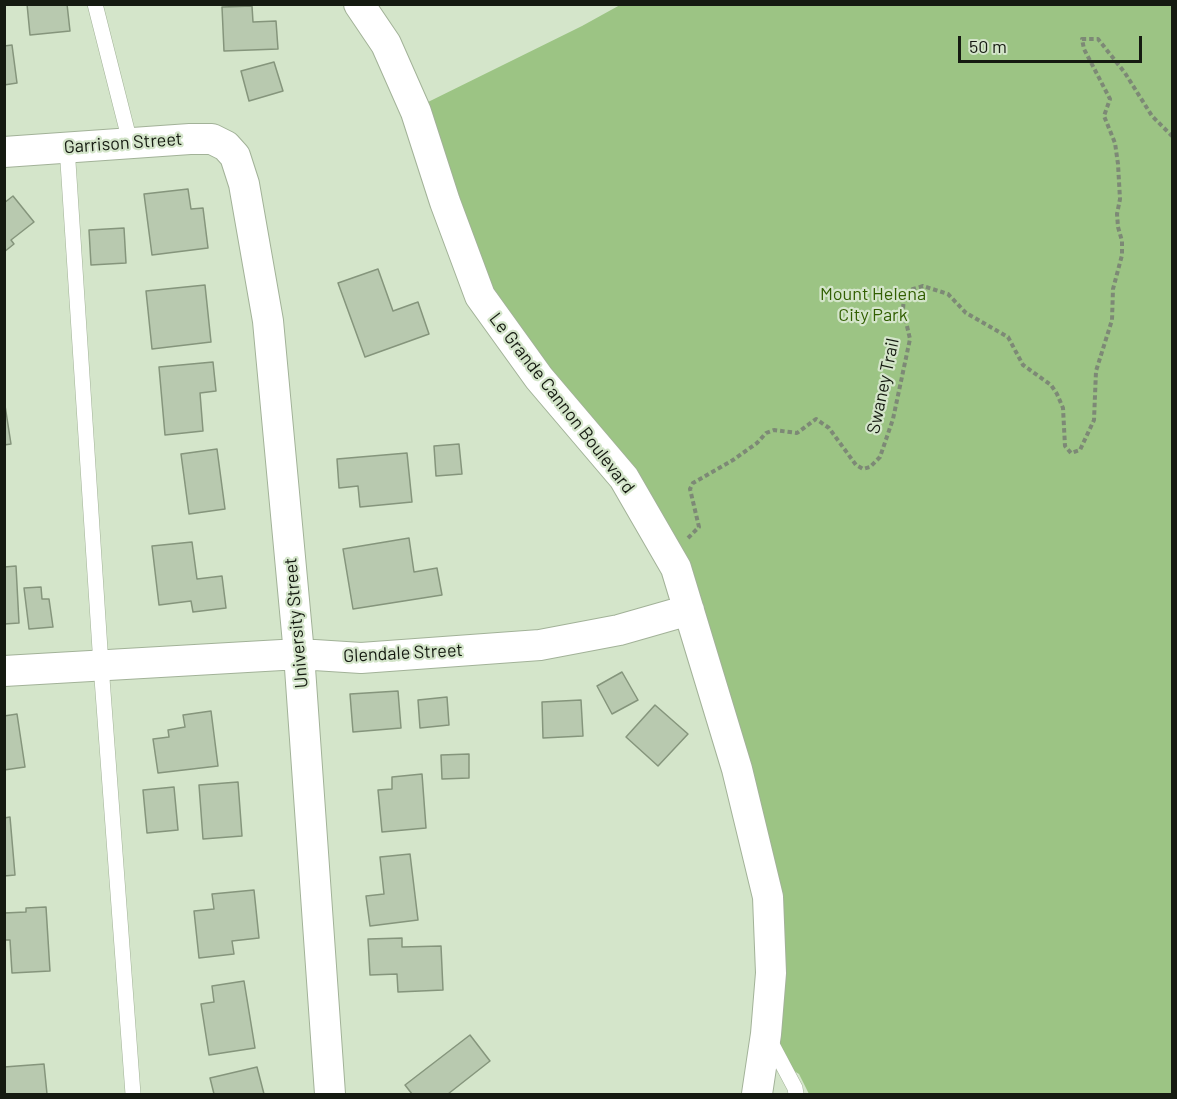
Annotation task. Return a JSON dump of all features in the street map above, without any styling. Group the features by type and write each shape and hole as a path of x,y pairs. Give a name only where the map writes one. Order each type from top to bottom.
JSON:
{"street":[{"name":"Le Grande Cannon Boulevard","path":"359,4 386,44 416,112 480,296 539,378 624,478 676,568 737,770 768,897 771,974 766,1034 757,1095"},
{"name":"Garrison Street","path":"4,152 130,142 212,139 226,146 235,156"},
{"name":"University Street","path":"235,156 244,184 268,321 299,654 330,1095"},
{"name":"Glendale Street","path":"4,671 299,654 361,658 540,645 619,630 689,610"}],"lane":[{"path":"95,4 130,142"},
{"path":"68,147 101,665 133,1095"},
{"path":"766,1034 795,1088 796,1095"}],"path":[{"name":"Swaney Trail","path":"666,548 684,542 699,527 690,489 693,483 733,460 757,443 766,433 774,430 797,433 816,419 829,428 856,465 863,469 870,467 880,457 893,419 910,339 903,309 904,297 910,290 923,286 948,294 966,313 1008,337 1023,365 1051,385 1057,394 1063,408 1065,446 1071,453 1080,450 1094,420 1096,371 1113,320 1113,289 1122,255 1117,214 1120,199 1118,164 1115,143 1104,116 1110,99 1084,48 1082,39 1098,39 1125,73 1152,116 1173,136"}],"green space":[{"name":"Mount Helena City Park","path":"620,5 1172,5 1172,1094 809,1094 799,1074 774,1059 782,978 693,585 491,298 424,104"}],"building":[{"path":"27,4 67,4 70,31 30,35"},
{"path":"252,6 253,22 276,21 278,49 224,51 222,7"},
{"path":"12,45 17,83 4,85 4,46"},
{"path":"274,62 283,91 249,101 241,71"},
{"path":"188,189 191,209 203,208 208,248 152,255 144,194"},
{"path":"13,196 34,222 11,240 14,244 4,252 4,203"},
{"path":"124,228 126,263 91,265 89,230"},
{"path":"378,269 393,311 418,302 429,334 365,357 338,283"},
{"path":"205,285 211,342 152,349 146,291"},
{"path":"213,362 216,391 200,393 203,431 165,435 159,367"},
{"path":"4,399 11,444 4,445"},
{"path":"459,444 462,474 436,476 434,446"},
{"path":"217,449 225,509 189,514 181,454"},
{"path":"407,453 412,502 360,507 358,486 339,488 337,459"},
{"path":"409,538 414,572 437,568 442,595 353,609 343,549"},
{"path":"192,542 197,579 222,576 226,608 193,612 191,601 159,605 152,546"},
{"path":"16,566 19,623 4,624 4,567"},
{"path":"41,587 42,599 49,599 53,627 29,629 24,588"},
{"path":"622,672 638,700 612,714 597,686"},
{"path":"398,691 401,728 353,732 350,694"},
{"path":"447,697 449,725 420,728 418,700"},
{"path":"581,700 583,736 543,738 542,702"},
{"path":"655,705 688,734 658,766 626,737"},
{"path":"211,711 218,766 158,773 153,739 169,737 168,730 185,727 183,715"},
{"path":"17,714 25,767 4,770 4,716"},
{"path":"469,754 469,778 442,779 441,755"},
{"path":"422,774 426,828 382,832 378,790 392,789 392,777"},
{"path":"238,782 242,836 203,839 199,785"},
{"path":"174,787 178,830 147,833 143,790"},
{"path":"10,817 15,875 4,876 4,818"},
{"path":"410,854 418,920 370,926 366,896 384,894 380,857"},
{"path":"254,890 259,938 232,941 234,954 199,958 194,911 214,909 212,894"},
{"path":"46,907 50,971 12,973 10,940 4,940 4,913 26,912 26,908"},
{"path":"402,938 402,947 441,946 443,990 398,992 397,974 370,975 368,939"},
{"path":"244,981 255,1048 209,1055 201,1004 214,1002 212,986"},
{"path":"470,1035 490,1061 448,1094 412,1094 405,1085"},
{"path":"44,1064 47,1094 4,1094 4,1067"},
{"path":"257,1067 264,1094 214,1094 210,1078"}]}
